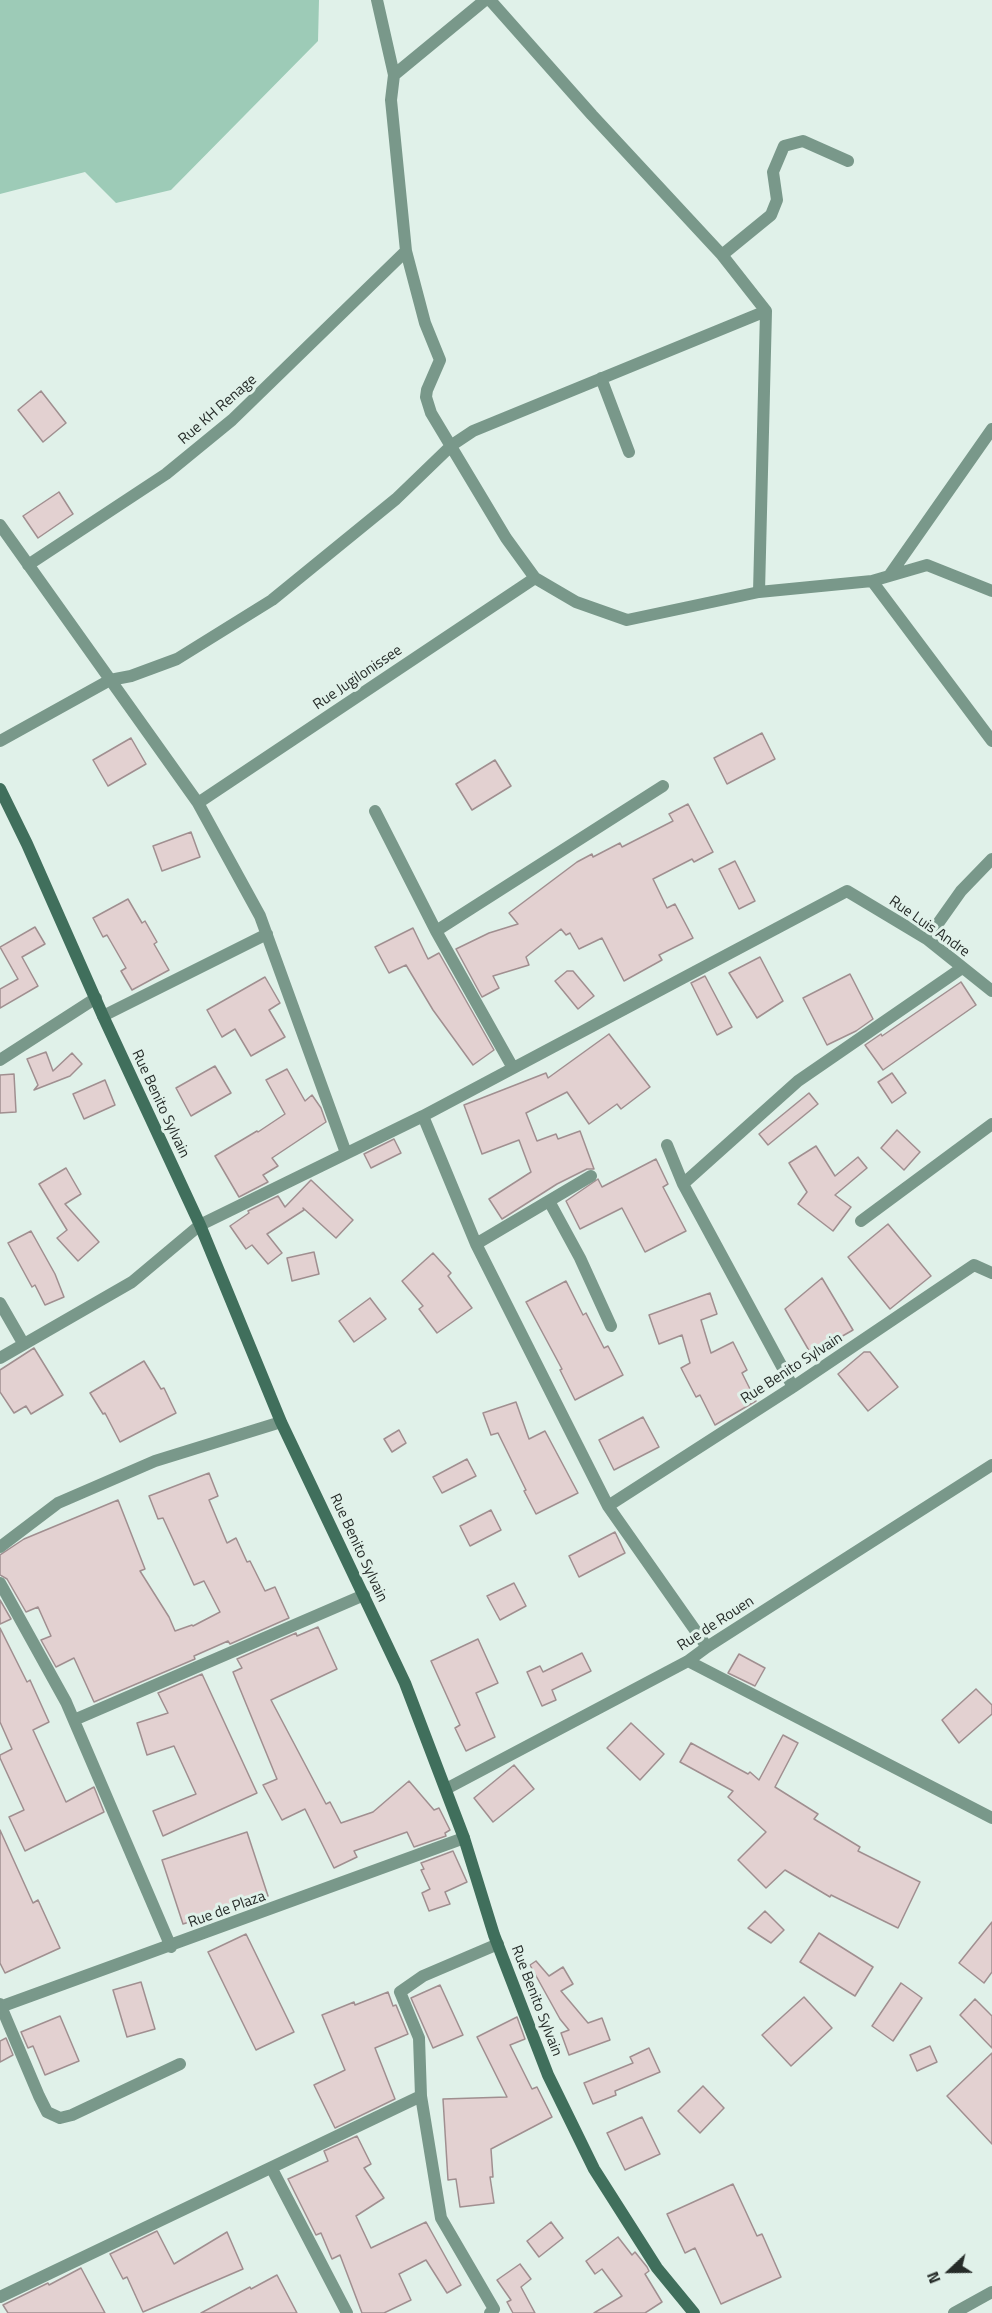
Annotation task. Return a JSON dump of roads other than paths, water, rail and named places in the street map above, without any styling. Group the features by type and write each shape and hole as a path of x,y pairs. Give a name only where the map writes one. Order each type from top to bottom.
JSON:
{"main road":[{"name":"Rue Benito Sylvain","path":"0,789 200,1224 281,1422 405,1683 464,1838 498,1944 548,2074 594,2169 657,2268 694,2313"}],"street":[{"path":"376,0 394,75 391,100 405,251 425,323 440,360 426,397 431,412 506,538 535,578 576,602 627,620 759,592 872,581 927,565 992,591"},
{"path":"394,75 485,0"},
{"path":"490,0 592,115 722,255 766,311 759,592"},
{"path":"722,255 771,215 777,200 772,172 784,146 803,141 848,161"},
{"name":"Rue KH Renage","path":"28,565 166,474 232,420 405,251"},
{"path":"0,741 110,680 131,676 177,658 272,600 396,499 452,446 473,431 766,311"},
{"path":"601,378 629,452"},
{"path":"889,576 992,429"},
{"path":"0,525 198,803 267,933 346,1153"},
{"name":"Rue Jugilonissee","path":"198,803 535,578"},
{"path":"872,581 992,741"},
{"path":"436,931 663,786"},
{"path":"0,1358 132,1282 200,1224 423,1116 513,1068 436,931 375,811"},
{"path":"927,939 960,891 992,859"},
{"name":"Rue Luis Andre","path":"513,1068 847,891 927,939 992,991"},
{"path":"103,1016 267,933"},
{"path":"683,1184 798,1080 962,968"},
{"path":"0,1060 96,998"},
{"path":"423,1116 476,1244 608,1506 707,1647"},
{"path":"861,1221 992,1124"},
{"path":"667,1145 683,1184 793,1387"},
{"path":"476,1244 591,1176"},
{"path":"549,1201 580,1258 611,1326"},
{"name":"Rue Benito Sylvain","path":"608,1506 793,1387 974,1265 992,1273"},
{"path":"0,1304 23,1343"},
{"path":"0,1547 58,1503 155,1461 281,1422"},
{"name":"Rue de Rouen","path":"446,1789 688,1661 992,1465"},
{"path":"0,1583 74,1720 171,1947"},
{"path":"74,1720 364,1595"},
{"path":"688,1661 992,1818"},
{"name":"Rue de Plaza","path":"0,2006 171,1947 464,1838"},
{"path":"492,2311 441,2218 421,2096 419,2038 399,1992 423,1976 498,1944"},
{"path":"0,2006 47,2112 60,2118 72,2115 180,2064"},
{"path":"0,2297 421,2096"},
{"path":"272,2169 347,2313"},
{"path":"954,2313 992,2292"}]}
